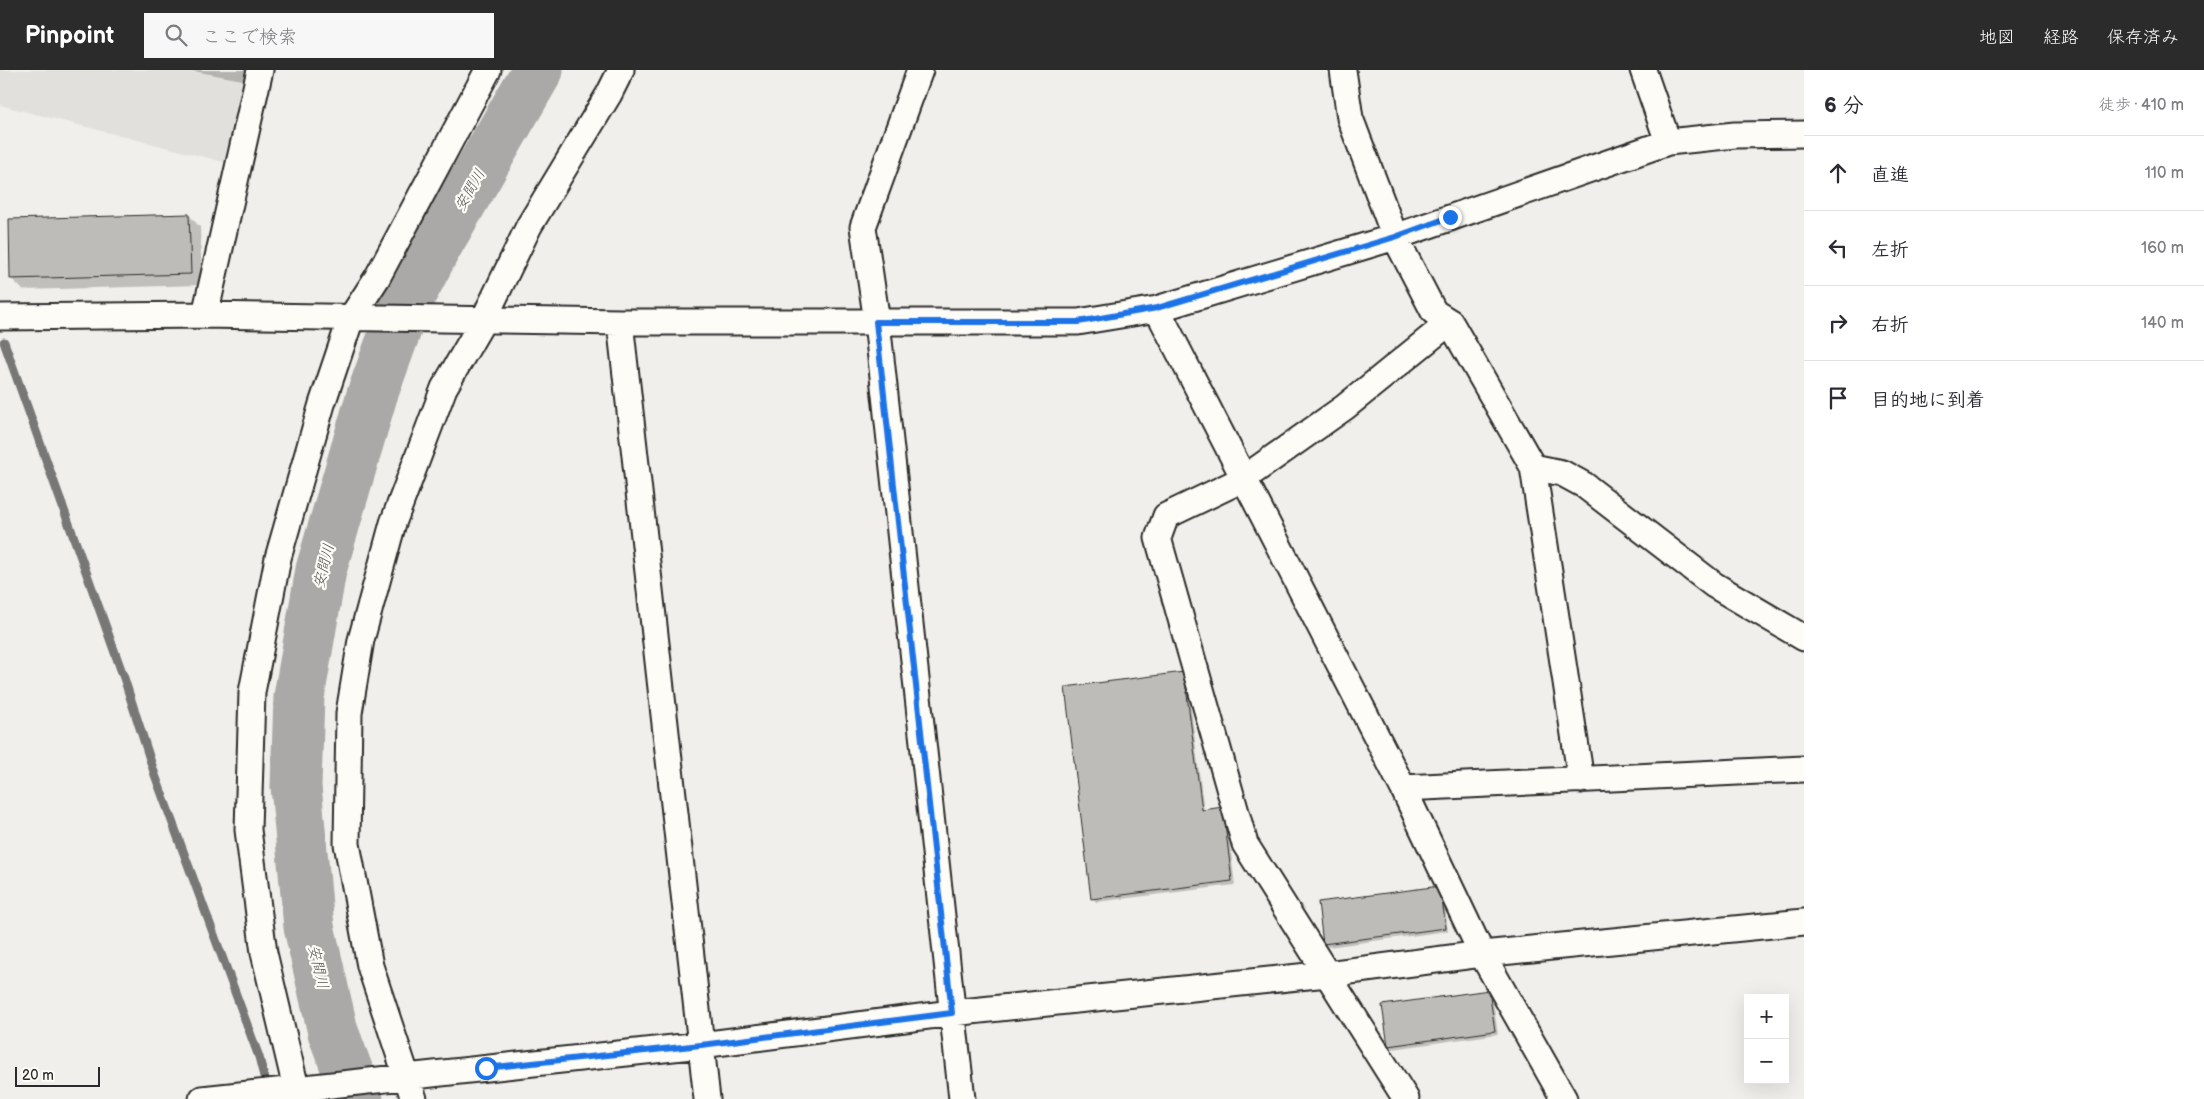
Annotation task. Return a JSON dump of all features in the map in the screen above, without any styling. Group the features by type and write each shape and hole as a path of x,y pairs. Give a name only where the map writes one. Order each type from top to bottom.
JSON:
{"street":[{"path":"206,315 260,70"},
{"path":"287,1091 264,953 248,830 252,692 278,558 322,404 352,318 377,278 488,70"},
{"path":"409,1084 370,966 347,844 350,713 361,640 393,523 444,388 483,319 529,226 609,94 621,70"},
{"path":"920,70 863,227 876,322 962,1099"},
{"path":"1344,70 1350,118 1395,237 1434,312 1450,322 1533,466 1581,780"},
{"path":"1642,70 1668,142"},
{"path":"0,317 206,315 620,322 1078,322 1157,308 1395,237 1668,142 1735,136 1804,134"},
{"path":"1157,308 1403,788 1482,954 1564,1099"},
{"path":"620,322 707,1099"},
{"path":"1406,1099 1245,844 1158,538 1166,516 1243,479 1345,407 1450,322"},
{"path":"1533,466 1562,473 1584,485 1714,585 1804,638"},
{"path":"1403,788 1804,769"},
{"path":"202,1099 287,1091 409,1084 952,1013 1326,974 1482,954 1804,922"}],"shaded area":[{"path":"0,70 250,70 228,163 0,105"}],"building":[{"path":"189,214 191,274 10,279 9,219"},
{"path":"1184,672 1202,810 1223,807 1232,881 1091,899 1065,687"},
{"path":"1440,886 1446,928 1323,944 1318,902"},
{"path":"1489,990 1495,1031 1388,1046 1382,1005"}],"waterway":[{"name":"安間川","path":"358,1099 333,1032 309,927 296,786 299,697 321,570 372,395 404,307 434,250 538,70"},
{"path":"4,342 124,678 155,775 259,1057 268,1092"}],"route":[{"path":"486,1068 701,1045 952,1013 876,322 1078,322 1157,308 1395,237 1450,217"}]}
